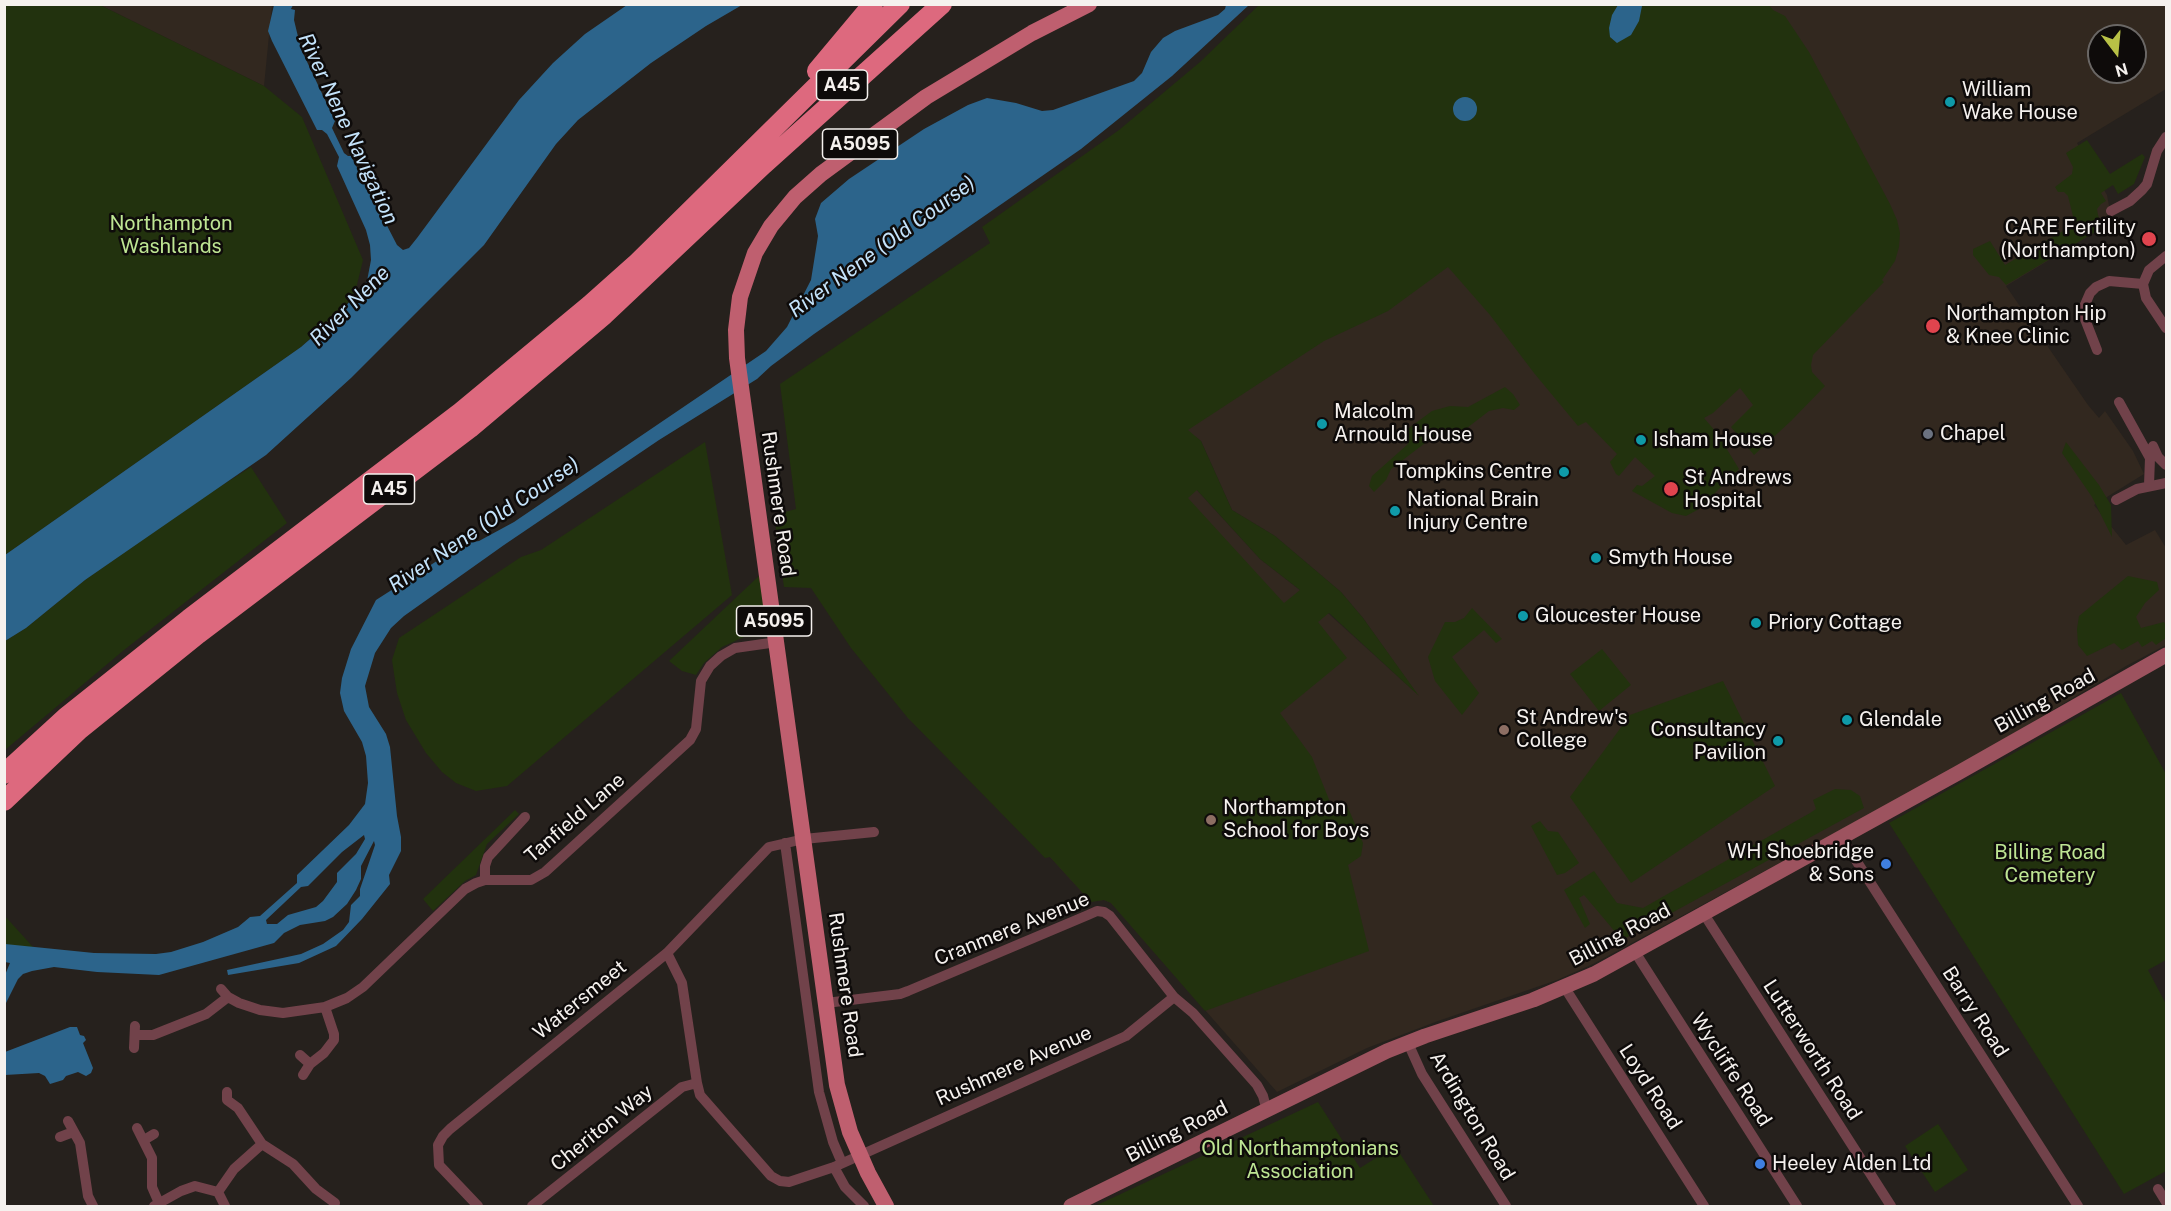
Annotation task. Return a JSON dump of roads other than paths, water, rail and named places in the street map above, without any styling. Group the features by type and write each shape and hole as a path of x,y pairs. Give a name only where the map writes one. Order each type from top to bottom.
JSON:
{"highway":[{"path":"768,135 803,86 873,4"},
{"name":"A45","path":"4,774 66,717 189,619 527,359 636,264 900,4"},
{"name":"A45","path":"4,801 89,722 198,634 470,428 604,315 763,165 922,4"},
{"path":"763,165 942,4"}],"main road":[{"name":"Rushmere Road","path":"886,1206 850,1132 837,1085 741,391 736,323 745,280 762,239 795,196 845,155 926,97 1032,33 1089,4"}],"street":[{"path":"2111,211 2130,201 2142,190 2150,175 2157,151 2166,137"},
{"path":"2166,256 2149,270 2143,284 2146,298 2166,327"},
{"path":"2097,350 2083,314 2090,293 2109,281 2143,284"},
{"path":"2119,402 2150,459 2149,485"},
{"path":"2153,446 2158,457 2166,465"},
{"path":"2116,500 2137,489 2166,483"},
{"name":"Tanfield Lane","path":"134,1048 135,1030 153,1035 206,1014 224,993 260,1010 283,1013 325,1008 347,998 363,987 465,889 485,880 531,880 546,872 690,740 696,729 701,681 710,666 735,648 777,642"},
{"name":"Billing Road","path":"1071,1206 1408,1042 1565,988 1704,914 2166,655"},
{"path":"485,880 485,866 488,857 516,833 525,817"},
{"name":"Watersmeet","path":"478,1206 439,1165 438,1145 443,1136 667,953 770,847 804,840 874,832"},
{"name":"Barry Road","path":"1841,837 2072,1204"},
{"name":"Rushmere Road","path":"785,843 817,1083 845,1187 864,1206"},
{"name":"Cranmere Avenue","path":"826,1003 900,994 1097,911 1104,912 1110,916 1174,997 1193,1013 1257,1085 1267,1111"},
{"name":"Lutterworth Road","path":"1704,914 1891,1206"},
{"name":"Wycliffe Road","path":"1635,952 1797,1206"},
{"path":"667,953 682,983 697,1083"},
{"name":"Loyd Road","path":"1565,988 1704,1206"},
{"name":"Rushmere Avenue","path":"697,1083 700,1095 771,1176 780,1181 789,1182 838,1165 1126,1036 1174,997"},
{"path":"303,1075 310,1064 334,1041 334,1034 325,1008"},
{"name":"Ardington Road","path":"1408,1042 1422,1074 1506,1206"},
{"path":"300,1055 310,1064"},
{"name":"Cheriton Way","path":"532,1206 682,1087 697,1083"},
{"path":"227,1092 227,1100 238,1108 262,1144 293,1164 316,1189 335,1203"},
{"path":"68,1120 80,1143 88,1196 93,1206"},
{"path":"137,1128 152,1158 152,1188 156,1205 195,1186 218,1192 225,1206"},
{"path":"60,1137 73,1132"},
{"path":"144,1140 154,1134"},
{"path":"218,1192 234,1169 262,1144"},
{"path":"2158,1189 2166,1202"}],"water":[{"name":"River Nene","path":"274,5 293,5 291,9 295,10 294,20 301,49 335,121 332,128 344,153 351,156 397,245 403,250 409,248 417,238 519,100 553,63 585,34 627,5 742,5 651,63 578,120 556,144 484,245 351,378 266,455 85,580 26,628 5,641 5,555 301,347 340,313 367,281 371,260 366,230 337,166 339,157 327,134 322,130 317,130 272,41 268,31"},
{"name":"River Nene (Old Course)","path":"1226,5 1249,5 1172,76 1081,149 814,334 757,379 659,440 504,545 404,616 391,628 375,653 365,686 369,707 386,734 390,747 401,851 389,875 390,884 362,919 336,946 299,963 228,975 227,970 301,954 323,944 343,930 349,922 351,905 360,896 360,889 375,845 374,841 361,866 361,879 356,890 347,904 325,921 300,925 284,933 274,943 159,975 54,967 32,971 23,974 18,979 5,1005 5,975 10,963 5,962 5,944 94,953 156,954 171,952 203,942 238,927 250,917 260,916 297,883 297,875 349,825 365,804 368,783 366,756 362,742 344,711 340,693 351,649 376,600 440,559 453,545 479,541 514,522 766,351 787,327 811,280 818,236 815,219 821,203 849,179 924,129 968,105 987,98 1016,103 1042,111 1053,110 1134,81 1142,73 1151,52 1163,38 1175,31 1218,15","holes":["364,835 365,839 356,854 337,873 337,882 323,901 316,907 288,915 277,924 267,924 266,920 301,887 308,886 342,852"]},
{"path":"1618,5 1642,6 1639,21 1631,35 1617,43 1610,37 1609,28 1612,15"},
{"path":"1465,97 1473,101 1477,109 1473,117 1465,121 1457,117 1453,109 1457,101"},
{"path":"70,1027 77,1027 80,1035 86,1040 83,1043 93,1068 91,1073 86,1076 78,1072 50,1084 45,1076 39,1073 5,1075 5,1052"}],"place":[{"name":"William Wake House","path":"1950,102"},
{"name":"CARE Fertility (Northampton)","path":"2149,239"},
{"name":"Northampton Hip & Knee Clinic","path":"1933,326"},
{"name":"Malcolm Arnould House","path":"1322,424"},
{"name":"Chapel","path":"1928,434"},
{"name":"Isham House","path":"1641,440"},
{"name":"Tompkins Centre","path":"1564,472"},
{"name":"St Andrews Hospital","path":"1671,489"},
{"name":"National Brain Injury Centre","path":"1395,511"},
{"name":"Smyth House","path":"1596,558"},
{"name":"Gloucester House","path":"1523,616"},
{"name":"Priory Cottage","path":"1756,623"},
{"name":"Glendale","path":"1847,720"},
{"name":"St Andrew's College","path":"1504,730"},
{"name":"Consultancy Pavilion","path":"1778,741"},
{"name":"Northampton School for Boys","path":"1211,820"},
{"name":"WH Shoebridge & Sons","path":"1886,864"},
{"name":"Heeley Alden Ltd","path":"1760,1164"}],"water label":[{"name":"River Nene Navigation","path":"348,129"}],"park label":[{"name":"Northampton Washlands","path":"171,236"},
{"name":"Billing Road Cemetery","path":"2050,864"},
{"name":"Old Northamptonians Association","path":"1300,1160"}]}
